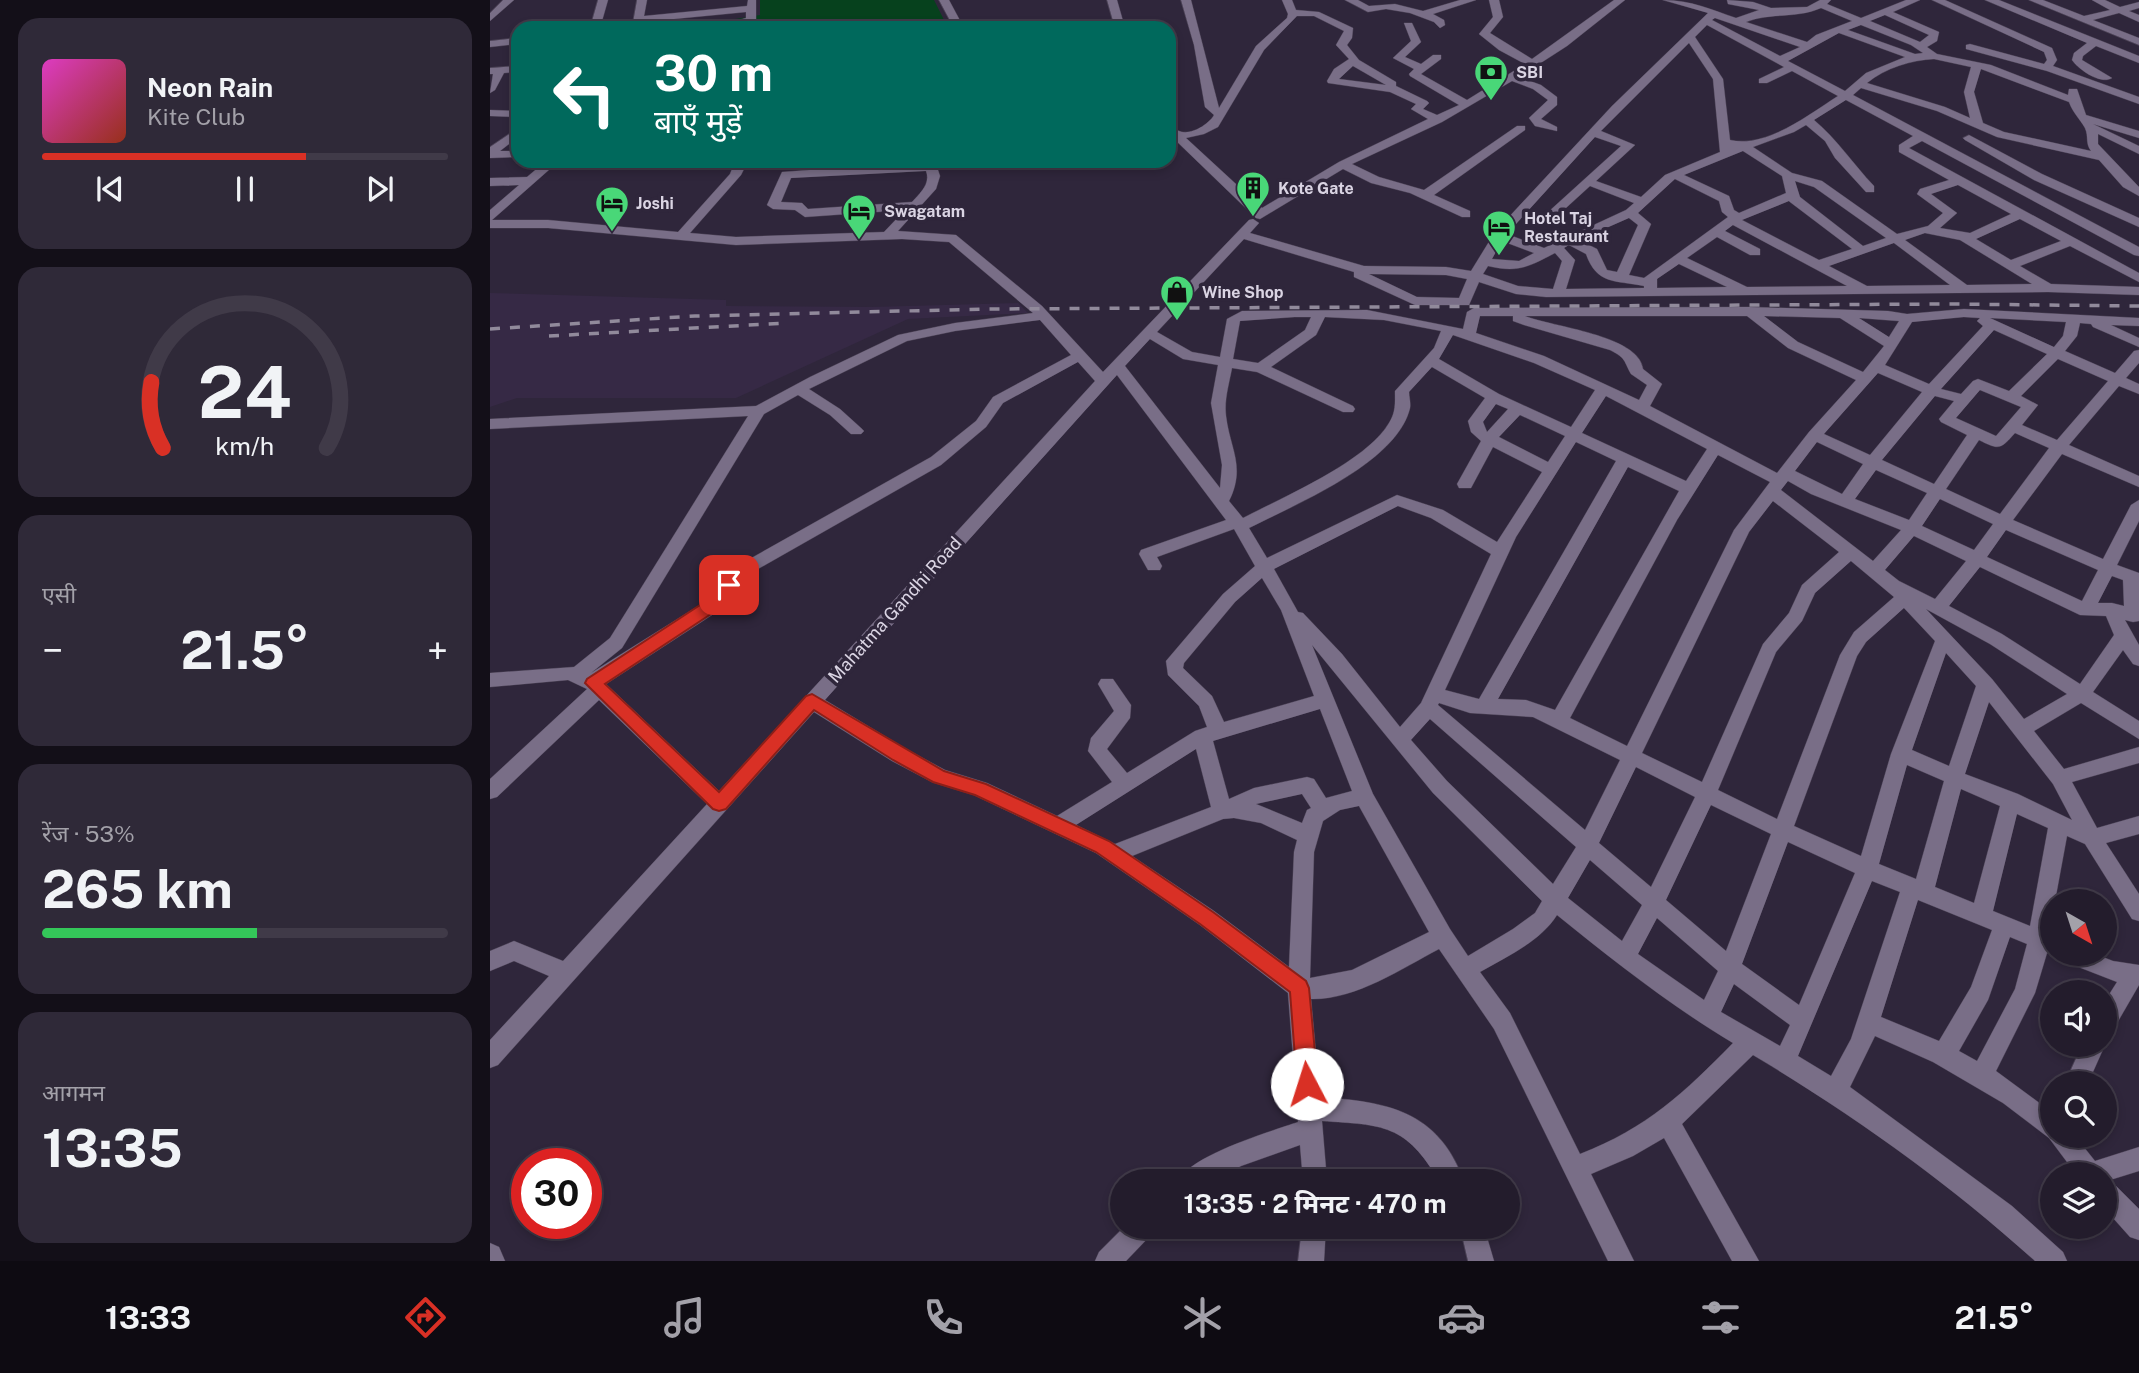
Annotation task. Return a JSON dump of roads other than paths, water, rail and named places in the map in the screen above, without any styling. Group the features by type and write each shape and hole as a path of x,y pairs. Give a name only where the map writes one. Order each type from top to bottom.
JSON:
{"street":[{"path":"490,18 509,0"},
{"path":"598,21 603,0"},
{"path":"638,21 642,0"},
{"path":"686,21 690,0"},
{"path":"944,0 955,21"},
{"path":"1112,0 1117,21"},
{"path":"1186,0 1212,107 1220,114"},
{"path":"1350,0 1368,9 1382,5 1422,14 1439,20 1440,25"},
{"path":"1422,14 1471,0"},
{"path":"1494,0 1498,17 1485,29 1484,34 1533,64"},
{"name":"Mahatma Gandhi Road","path":"490,1057 1102,381 1258,217 1343,164 1438,120 1513,78 1619,0"},
{"path":"1359,274 1415,301 1464,302 1475,276 1499,235 1594,133 1712,16 1734,1 1761,0"},
{"path":"1778,61 1800,52 1814,40 1912,0"},
{"path":"1937,0 1982,20 1999,32 2048,50 2052,60 2047,68"},
{"path":"1990,0 2139,60"},
{"path":"1982,20 2019,0"},
{"path":"2034,0 2136,38"},
{"path":"2097,0 2139,19"},
{"path":"2129,0 2139,5"},
{"path":"1676,1 1712,16 1790,68 2139,253"},
{"path":"1746,2 1770,11 1798,12 1841,29 1934,56 1982,66 2073,100"},
{"path":"1798,12 1824,2 1917,51"},
{"path":"1176,132 1209,129 1260,48 1291,8 1312,3"},
{"path":"2037,19 2070,3"},
{"path":"656,21 752,4 752,18 748,21"},
{"path":"1382,5 1349,30 1341,45 1354,58 1353,61 1392,83"},
{"path":"2060,28 2139,5"},
{"path":"1897,6 1931,20"},
{"path":"1291,8 1320,14 1349,30"},
{"path":"1738,21 1770,11"},
{"path":"1484,261 1516,267 1582,233 1630,213 1650,193 1675,175 1725,148 1745,148 1790,130 1844,97 1876,71 1917,51 1939,32 1884,11"},
{"path":"1712,16 1738,21 1808,46"},
{"path":"1408,24 1416,42 1398,58 1421,68"},
{"path":"1950,59 1999,32"},
{"path":"1690,36 1718,79 1725,148"},
{"path":"490,44 511,42"},
{"path":"2095,42 2078,55 2077,60 2081,66 2139,92"},
{"path":"1970,47 2076,77 2139,101"},
{"path":"490,55 511,54"},
{"path":"1437,58 1415,72 1415,75 1467,105"},
{"path":"1353,61 1338,71 1332,81 1393,89 1423,103 1417,109 1438,120"},
{"path":"1982,66 2031,63"},
{"path":"1978,125 1969,92 1982,66"},
{"path":"1763,81 1790,68"},
{"path":"490,90 495,71"},
{"path":"2076,77 2073,100 2093,133 2092,145 2127,184 2139,192"},
{"path":"1513,78 1537,87 1553,99 1553,103 1535,118 1539,124 1553,129"},
{"path":"1860,84 1941,109 2001,135 2102,157"},
{"path":"490,113 511,114"},
{"path":"1806,120 1830,139 1839,156 1870,189"},
{"path":"2085,122 2139,135"},
{"path":"2085,122 2139,151"},
{"path":"1425,195 1521,128"},
{"path":"1552,214 1629,145 1594,133"},
{"path":"1176,135 1258,217"},
{"path":"490,137 506,142"},
{"path":"490,154 511,137"},
{"path":"1920,137 1903,150 2139,278"},
{"path":"1969,138 2038,177 2139,223"},
{"path":"1745,148 1789,176 1818,184 1839,197 1964,289"},
{"path":"490,154 511,154"},
{"path":"1343,164 1375,180 1425,195 1466,214"},
{"path":"490,217 545,168"},
{"path":"681,236 735,175 737,168"},
{"path":"878,168 786,175 773,205 798,205 806,213 916,205"},
{"path":"888,235 933,183 931,168"},
{"path":"1675,175 1719,195 1725,200 1728,212 1734,218 1867,290"},
{"path":"1789,176 1791,195 1862,251"},
{"path":"490,182 530,181"},
{"path":"1818,265 1932,229 1951,212 1927,197 1924,192 1958,181"},
{"path":"1589,182 1643,202"},
{"path":"1649,288 1651,278 1734,218 1791,195"},
{"path":"1527,204 1552,214 1582,233"},
{"path":"1621,278 1645,225 1630,213"},
{"path":"1964,237 1973,236 2020,214"},
{"path":"490,224 548,224 736,241 888,235 952,238 1043,316 1102,381"},
{"path":"1932,229 1964,237 2048,288"},
{"path":"1716,231 1755,252"},
{"path":"1243,234 1363,270 1446,271 1475,276 1516,290 1558,293 1649,288 1746,292 2048,288 2139,291"},
{"path":"1499,235 1550,250 1569,260 1558,293"},
{"path":"1569,240 1592,252 1598,269 1603,273 1649,288"},
{"path":"2010,265 2071,241"},
{"path":"1679,259 1746,292"},
{"path":"1749,311 1794,345 1871,373 1962,399"},
{"path":"1512,313 1525,321 1552,329 1605,328 1749,311 1907,318 1964,313 2139,322"},
{"path":"1468,335 1474,312 1557,313 1605,328 1634,361 1636,371 1656,384 1641,409"},
{"path":"1537,357 1557,313"},
{"path":"1841,313 1892,345"},
{"path":"1964,313 2139,389"},
{"path":"1222,502 1230,489 1232,478 1218,414 1225,364 1237,316 1319,314 1386,317 1504,344 1537,357 1778,481 1846,501 1912,528 2086,610 2112,610 2136,618 2135,579 1814,435"},
{"path":"1261,368 1311,332 1319,314"},
{"path":"490,424 760,411 881,348 925,331 1043,316"},
{"path":"1466,968 1521,936 1542,920 1555,901 1588,845 1742,530 1814,435 1871,373 1892,345 1907,318"},
{"path":"2081,319 2139,344"},
{"path":"2011,397 2070,336 2081,319"},
{"path":"1846,501 1871,462 1929,390 1993,324"},
{"path":"1154,566 1147,554 1239,524 1325,482 1378,448 1404,408 1402,391 1440,349 1448,330"},
{"path":"1148,332 1188,356 1261,368 1348,409"},
{"path":"1939,606 1977,559 2001,521 2059,446 2139,354"},
{"path":"590,682 706,610 745,569 936,461 981,424 998,400 1022,384 1080,356"},
{"path":"1432,359 1493,397 1689,489"},
{"path":"1117,365 1239,524 1289,610 1364,797 1442,936 1502,1021 1577,1167 1621,1261"},
{"path":"1978,384 2031,405 1998,443 1946,419 1962,399 1978,384"},
{"path":"798,389 835,412 856,431"},
{"path":"1399,739 1415,724 1432,701 1500,551 1549,469 1603,389"},
{"path":"1493,397 1475,421 1476,429 1489,439 1549,469"},
{"path":"1465,484 1489,439 1517,409"},
{"path":"490,791 590,682 760,411"},
{"path":"2014,427 2139,482"},
{"path":"1875,570 1912,528 1976,433"},
{"path":"1559,720 1689,489 1715,448"},
{"path":"1484,707 1625,459"},
{"path":"1778,481 1851,551 1898,590 1986,684 2060,778 2092,838 2139,912"},
{"path":"1222,811 1210,733 1210,706 1202,694 1174,670 1175,661 1229,598 1264,567 1397,500 1437,514 1500,551"},
{"path":"2086,610 2139,505"},
{"path":"1625,957 1707,793 1769,649 1796,616 1808,589 1851,551"},
{"path":"1898,590 1939,606 2139,731"},
{"path":"1707,1016 1730,968 1849,655 1898,590"},
{"path":"1289,610 1336,659 1440,787 1555,901 1625,957 1707,1016 1835,1090 2003,1215 2054,1261"},
{"path":"2112,610 2123,636 2139,659"},
{"path":"2022,729 2082,693 2123,636"},
{"path":"1785,1059 1867,869 1901,754 1938,650 1945,640"},
{"path":"490,680 554,673 590,682 719,803"},
{"path":"1107,684 1122,705 1123,713 1098,743 1097,751 1125,784"},
{"path":"1835,1090 1851,1064 1918,890 1986,684"},
{"path":"1060,825 1210,733 1327,700"},
{"path":"812,701 899,755 939,776 980,789 1060,825 1114,854 1207,918 1299,988 1310,990 1347,981 1442,936"},
{"path":"1432,701 1484,707 1525,707 1559,720 1781,830 1867,869 2040,940"},
{"path":"1432,701 1654,903 1730,968 1803,1021"},
{"path":"1901,754 2011,800 2092,838 2139,825"},
{"path":"2060,778 2139,755"},
{"path":"1114,854 1254,796 1307,785 1322,808"},
{"path":"1314,1169 1299,988 1304,852 1314,816 1322,808 1364,797"},
{"path":"1981,916 2011,800"},
{"path":"1222,811 1252,810 1308,836"},
{"path":"2051,889 2059,824"},
{"path":"1942,1055 1966,1023 1977,1002 2004,924"},
{"path":"490,961 514,951 566,973"},
{"path":"1982,1076 2001,1033 2027,993 2040,951"},
{"path":"2100,966 2135,976 2117,1004"},
{"path":"1868,1023 1902,1034 1982,1076 2024,1102 2040,1116"},
{"path":"1577,1167 1618,1152 1667,1120 1751,1041"},
{"path":"1212,1169 1310,1119 1383,1114 1403,1121 1424,1137 1446,1169"},
{"path":"1667,1120 1746,1261"},
{"path":"2070,1148 2081,1162"},
{"path":"2117,1166 2139,1159"},
{"path":"2117,1203 2139,1228"},
{"path":"1108,1261 1129,1239"},
{"path":"1311,1261 1313,1239"},
{"path":"1475,1239 1481,1261"},
{"path":"490,1256 492,1261"}],"railway":[{"path":"490,329 695,316 988,309 1951,304 2139,306"},
{"path":"549,336 787,323"}],"place":[{"name":"SBI","path":"1491,102"},
{"name":"Kote Gate","path":"1253,218"},
{"name":"Joshi","path":"612,233"},
{"name":"Swagatam","path":"859,241"},
{"name":"Hotel Taj Restaurant","path":"1499,257"},
{"name":"Wine Shop","path":"1177,322"}]}
